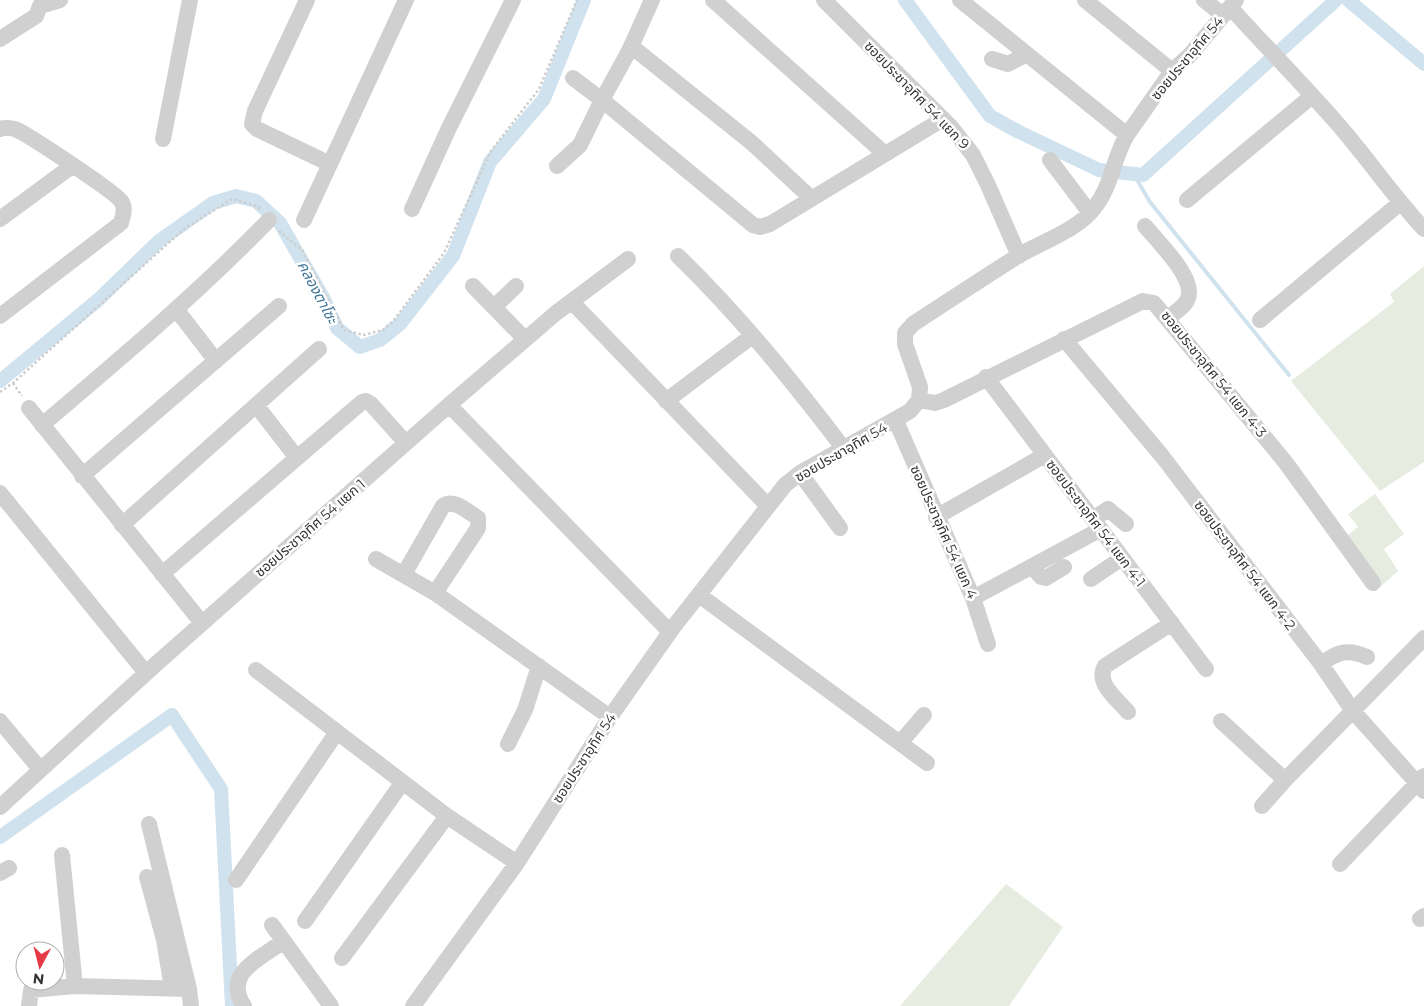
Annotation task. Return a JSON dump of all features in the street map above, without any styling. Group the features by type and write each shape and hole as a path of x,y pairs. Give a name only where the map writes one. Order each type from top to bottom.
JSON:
{"street":[{"path":"0,39 36,16 40,3 60,0"},
{"path":"163,139 190,0"},
{"path":"307,0 255,111 252,124 257,129 330,164"},
{"path":"304,220 406,0"},
{"path":"412,209 448,130 513,0"},
{"path":"557,166 580,145 631,46 652,0"},
{"path":"713,0 885,154"},
{"name":"ซอยประชาอุทิศ 54 แยก 9","path":"824,0 943,120 973,155 1019,256"},
{"path":"960,0 1126,135"},
{"path":"1085,0 1172,72"},
{"path":"1204,0 1230,8 1269,50 1288,67 1338,124 1400,203 1421,220"},
{"name":"ซอยประชาอุทิศ 54","path":"413,1006 517,863 610,717 670,632 768,506 785,486 800,473 896,421 910,411 919,400 920,387 905,344 905,333 912,324 1019,256 1071,227 1090,213 1110,184 1121,145 1126,135 1172,72 1190,55 1230,8"},
{"path":"631,46 752,143 810,198"},
{"path":"992,59 1008,64 1027,54"},
{"path":"573,78 753,224 760,227 770,224 810,198 943,120"},
{"path":"1187,200 1312,96"},
{"path":"0,129 16,130 72,166 122,201 125,210 121,223 0,316"},
{"path":"1050,160 1090,213"},
{"path":"0,220 72,166"},
{"path":"1260,320 1400,203"},
{"path":"42,425 224,266 274,226"},
{"path":"1145,226 1187,278 1189,297 1184,305 1168,318"},
{"path":"678,256 707,284 804,396 844,449"},
{"name":"ซอยประชาอุทิศ 54 แยก 1","path":"0,807 146,672 449,405 525,340 628,260"},
{"path":"474,286 525,340"},
{"path":"494,308 516,286"},
{"name":"ซอยประชาอุทิศ 54 แยก 4-3","path":"919,400 935,403 1143,301 1154,303 1286,463 1373,583"},
{"path":"572,302 768,506"},
{"path":"82,476 279,306"},
{"path":"176,309 216,361"},
{"path":"666,401 752,336"},
{"name":"ซอยประชาอุทิศ 54 แยก 4-2","path":"1064,339 1162,456 1321,664 1353,711 1422,784"},
{"path":"122,524 318,349"},
{"name":"ซอยประชาอุทิศ 54 แยก 4-1","path":"986,377 1206,669"},
{"path":"162,574 362,402 366,401 406,443"},
{"path":"256,405 297,458"},
{"path":"449,405 670,632"},
{"path":"29,408 202,623"},
{"name":"ซอยประชาอุทิศ 54 แยก 4","path":"896,421 936,517 973,598 988,644"},
{"path":"936,517 1045,456"},
{"path":"800,473 840,528"},
{"path":"0,493 146,672"},
{"path":"404,574 443,506 447,503 454,503 478,518 478,528 435,593"},
{"path":"973,598 1032,566 1097,524 1108,509 1126,524"},
{"path":"1091,579 1122,558"},
{"path":"376,559 435,593 610,717"},
{"path":"1032,566 1041,577 1046,578 1064,567"},
{"path":"699,595 927,763"},
{"path":"1128,712 1102,681 1101,672 1106,666 1172,623"},
{"path":"1262,806 1424,638"},
{"path":"1321,664 1336,653 1356,652 1367,656"},
{"path":"508,744 525,710 539,666"},
{"path":"256,670 402,783 517,863"},
{"path":"900,743 924,715"},
{"path":"0,721 40,769"},
{"path":"1221,721 1285,780"},
{"path":"236,880 337,732"},
{"path":"305,921 402,783"},
{"path":"1340,864 1422,784"},
{"path":"342,958 447,816"},
{"path":"149,824 189,988 191,1006"},
{"path":"62,855 75,986"},
{"path":"147,878 164,940 172,988"},
{"path":"272,925 331,1006"},
{"path":"244,1006 238,997 238,979 254,962 284,941"},
{"path":"28,1006 31,990 75,986 189,988"}],"path":[{"path":"0,392 13,383 184,229 232,198 257,206 274,226 302,250 344,330 364,335 383,330 395,319 444,253 491,151 539,89 576,0"}],"shaded area":[{"path":"1424,266 1424,462 1380,491 1291,381 1394,302 1390,294"},
{"path":"1375,494 1404,534 1384,549 1398,571 1379,588 1345,537 1358,527 1348,514"},
{"path":"1006,884 1063,927 1009,1006 900,1006"}],"waterway":[{"name":"คลองตาโซะ","path":"0,381 98,300 159,241 213,203 236,196 256,201 280,223 324,299 337,328 360,347 380,340 400,324 453,256 490,162 544,99 584,0"},
{"path":"905,0 990,116 1099,170 1143,175 1336,0"},
{"path":"1348,0 1424,64"},
{"path":"1133,173 1150,202 1289,375"},
{"path":"0,837 172,715 221,789 232,1006"}]}
